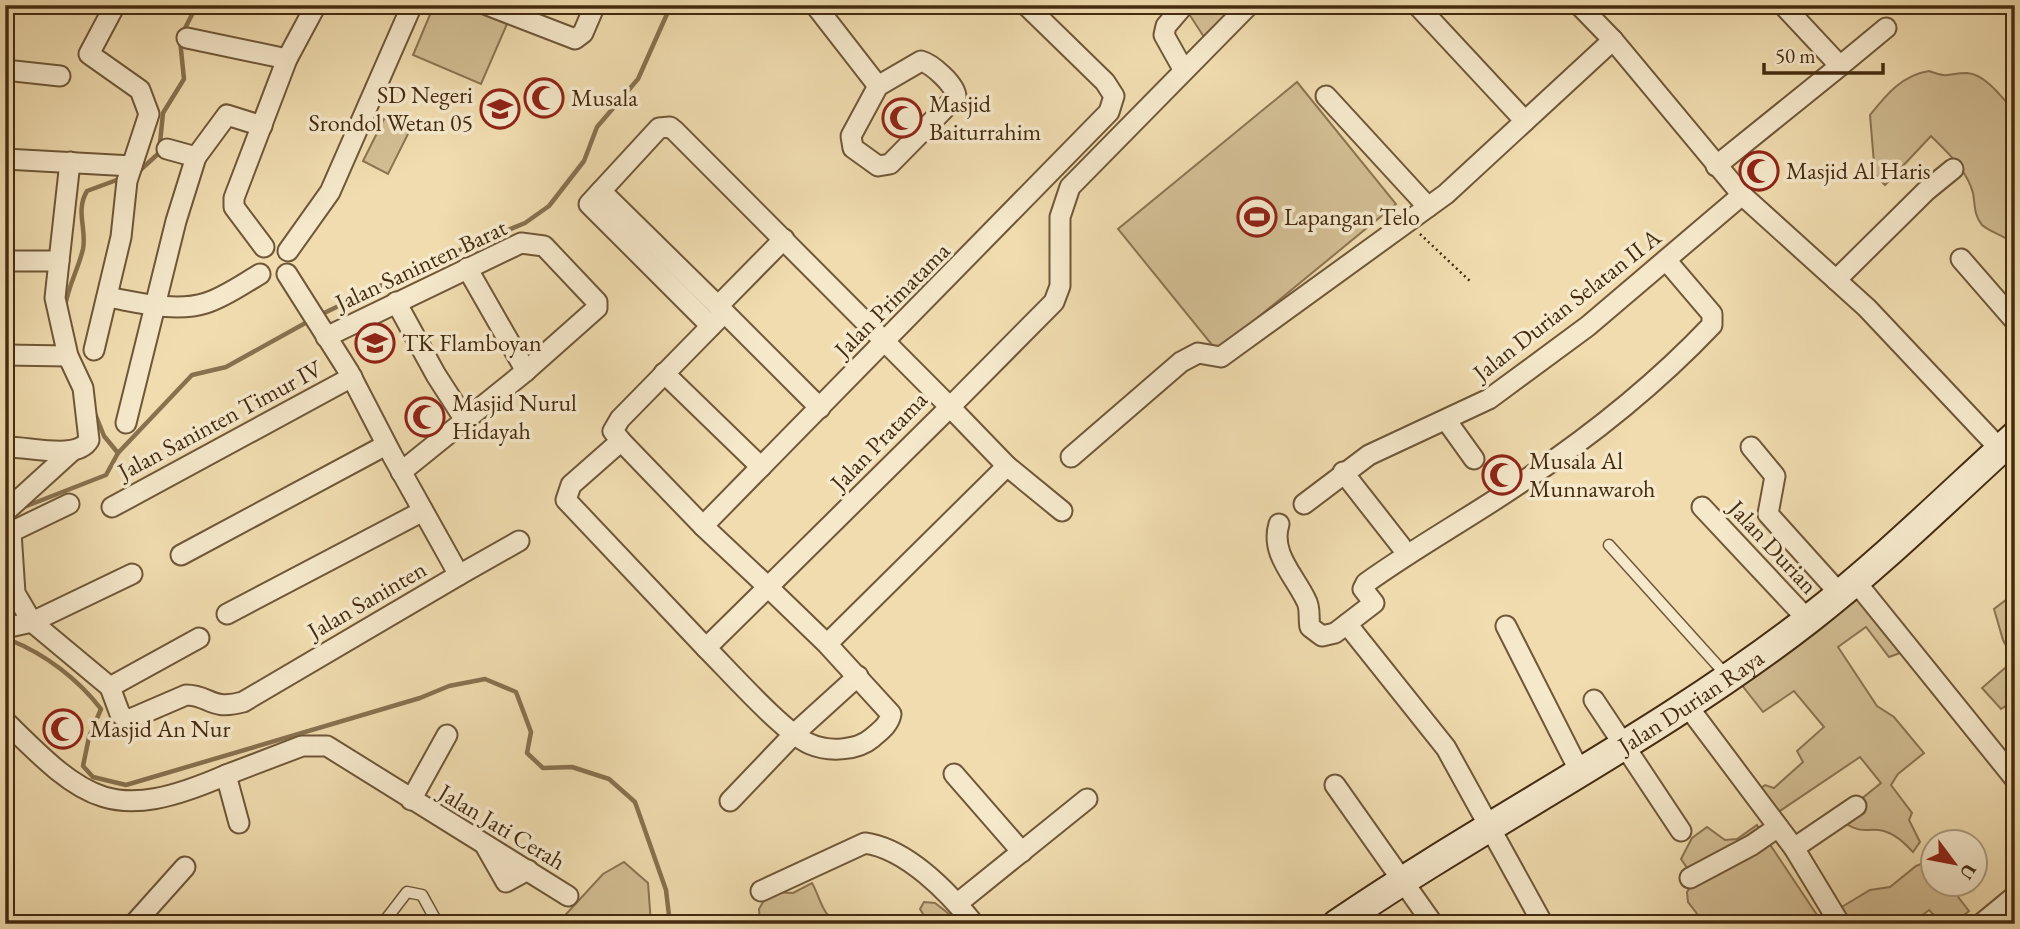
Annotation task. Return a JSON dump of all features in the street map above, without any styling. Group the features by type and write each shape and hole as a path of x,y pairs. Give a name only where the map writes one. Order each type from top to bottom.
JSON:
{"main road":[{"name":"Jalan Durian Raya","path":"1337,924 1400,881 1728,677 1808,620 2008,443"}],"street":[{"path":"94,350 121,237 130,172 148,120 147,103 134,84 89,54 115,5"},
{"path":"258,272 270,280 285,276 292,262 249,227 234,207 234,198 286,59 316,5"},
{"path":"258,272 257,257 303,229 330,192 412,5"},
{"path":"487,5 508,9 575,39 583,33 595,5"},
{"name":"Jalan Primatama","path":"761,467 1109,112 1114,96 1105,82 1026,5"},
{"path":"1183,69 1164,35 1166,26 1184,5"},
{"path":"1062,511 1007,466 950,407 1054,302 1060,286 1060,217 1070,187 1183,69 1249,5"},
{"path":"1417,5 1525,121"},
{"path":"1579,5 1612,40 1742,195 2008,443"},
{"path":"1783,5 1840,66"},
{"path":"816,6 878,86"},
{"path":"1716,166 1886,28"},
{"path":"187,38 286,59"},
{"path":"1071,457 1181,362 1198,353 1221,356 1428,207 1612,40"},
{"path":"920,61 928,63 956,91 954,100 893,162 881,167 853,148 850,140 878,86 920,61"},
{"path":"5,70 60,76"},
{"path":"1326,96 1428,207"},
{"path":"126,423 176,220 197,157 227,115 262,126"},
{"name":"Jalan Pratama","path":"706,648 950,407 887,341 670,127 659,128 589,204 820,408"},
{"path":"167,149 197,157"},
{"path":"5,159 70,162 130,172"},
{"path":"5,447 71,452 82,450 89,440 83,388 68,356 55,298 70,162"},
{"path":"1836,280 1926,191 1953,169"},
{"name":"Jalan Durian Selatan II A","path":"1304,504 1343,472 1385,446 1489,399 1588,326 1742,195"},
{"path":"621,441 572,485 566,499 706,648 794,734 819,747 855,748 864,745 890,722 891,714 827,644 703,526 621,441 613,433 615,424 784,239"},
{"name":"Jalan Saninten Barat","path":"324,333 521,243 539,243 597,302 597,308 526,371"},
{"path":"1961,259 2015,321"},
{"path":"1279,524 1276,535 1278,547 1308,603 1310,627 1325,637 1374,603 1363,589 1367,583 1405,554 1550,462 1682,356 1713,325 1712,314 1666,260"},
{"path":"5,261 58,261"},
{"path":"401,472 526,371 467,268"},
{"path":"107,297 156,305 198,305 234,288 258,272"},
{"name":"Jalan Saninten","path":"110,687 125,719 186,695 224,707 243,702 459,575 386,445 352,377 285,276"},
{"path":"396,302 436,375 466,420"},
{"path":"5,355 68,356"},
{"path":"664,373 761,467 703,526"},
{"name":"Jalan Saninten Timur IV","path":"112,507 352,377"},
{"path":"1446,420 1474,459"},
{"path":"181,555 386,445"},
{"path":"1751,447 1775,476 1768,513 1847,588 2015,779"},
{"path":"5,512 71,452"},
{"path":"827,644 1007,466"},
{"path":"1343,472 1401,546"},
{"path":"69,504 11,532 15,593 29,623 110,687 199,638"},
{"name":"Jalan Durian","path":"1702,507 1808,620"},
{"path":"227,614 423,511"},
{"path":"459,575 519,541"},
{"path":"5,628 29,623 132,574"},
{"path":"1346,624 1446,748 1543,924"},
{"path":"1506,626 1579,770"},
{"path":"730,801 794,734 858,676"},
{"path":"1594,699 1681,831"},
{"path":"1686,704 1794,848 1840,924"},
{"name":"Jalan Jati Cerah","path":"5,721 56,772 89,794 123,802 193,789 302,746 327,747 568,896"},
{"name":"Jalan Jati Cerah","path":"411,800 447,735"},
{"path":"954,774 1022,852"},
{"path":"226,775 239,822"},
{"path":"1335,786 1433,924"},
{"path":"957,903 1087,799"},
{"path":"1794,848 1856,806"},
{"path":"1690,878 1779,827"},
{"path":"761,891 865,843 880,845 924,873 957,903 974,924"},
{"path":"134,924 185,867"},
{"path":"1980,924 2015,896"}],"lane":[{"path":"1609,545 1728,677"},
{"path":"387,918 407,892 422,895 438,924"}],"path":[{"path":"1408,222 1472,283"}],"shaded area":[{"path":"434,5 463,5 507,24 481,84 413,55"},
{"path":"1198,5 1236,5 1204,37 1189,14"},
{"path":"1929,71 1945,75 1974,74 1994,88 2015,112 2015,245 1982,225 1976,214 1973,193 1966,177 1956,162 1931,136 1885,185 1875,175 1870,115 1903,81"},
{"name":"Lapangan Telo","path":"1297,82 1396,204 1217,351 1118,229"},
{"path":"386,115 411,128 388,174 363,161"},
{"path":"1857,591 1903,652 1889,657 1866,627 1838,647 1877,706 1894,717 1924,753 1898,774 1891,785 1912,813 1909,820 1918,838 1918,845 1913,852 1889,833 1856,829 1845,823 1860,800 1881,783 1860,757 1774,815 1757,791 1765,785 1774,788 1803,762 1797,751 1824,727 1794,691 1763,712 1741,684 1800,644"},
{"path":"2015,593 2015,700 2001,709 1982,688 2014,660 2003,640 1994,609"},
{"path":"1757,825 1823,924 1705,924 1688,902 1687,892 1695,880 1681,859 1692,838 1707,827 1725,840 1737,839"},
{"path":"624,862 648,883 651,924 557,924 603,874"},
{"path":"1918,865 1918,898 1959,898 1969,911 1953,924 1943,924 1929,910 1911,924 1850,924 1840,908 1870,890 1890,887"},
{"path":"812,883 825,911 838,924 760,924 759,909 769,892 793,893"},
{"path":"924,902 935,903 962,924 923,924 926,919 920,909"}],"waterway":[{"path":"183,32 197,5"},
{"path":"320,315 419,267 525,223 549,206 584,161 597,127 638,79 671,5"},
{"path":"137,173 159,153 163,113 184,79 180,40"},
{"path":"65,307 83,249 82,206 87,191 122,178"},
{"path":"24,507 106,475 118,453 192,375 226,367 309,321"},
{"path":"94,411 104,436 118,453"},
{"path":"7,631 10,640 48,660 71,678 101,709 89,737 83,766 93,777 126,785 420,698 449,686 485,679 516,692 531,732 527,753 543,768 572,767 609,779 635,802 666,890 670,924"}],"place":[{"name":"Musala","path":"544,98"},
{"name":"SD Negeri Srondol Wetan 05","path":"500,109"},
{"name":"Masjid Baiturrahim","path":"902,118"},
{"name":"Masjid Al Haris","path":"1759,171"},
{"name":"Lapangan Telo","path":"1257,217"},
{"name":"TK Flamboyan","path":"375,343"},
{"name":"Masjid Nurul Hidayah","path":"425,417"},
{"name":"Musala Al Munnawaroh","path":"1502,475"},
{"name":"Masjid An Nur","path":"63,729"}]}
